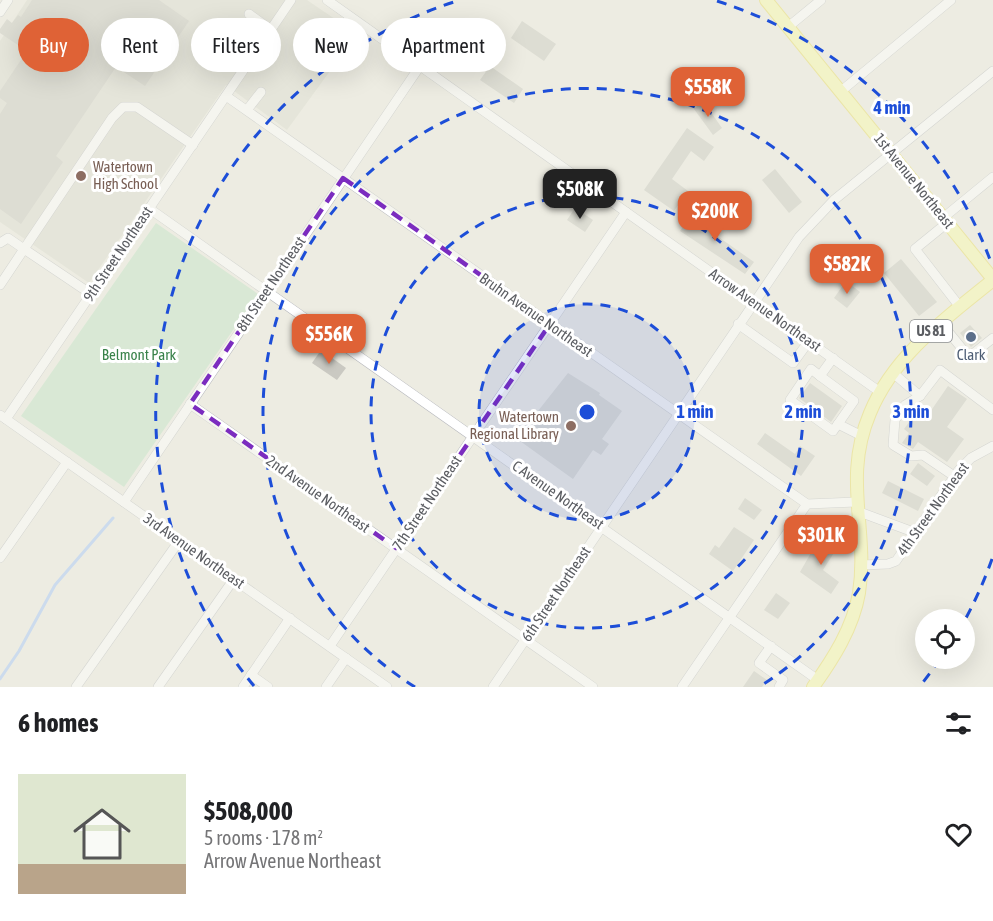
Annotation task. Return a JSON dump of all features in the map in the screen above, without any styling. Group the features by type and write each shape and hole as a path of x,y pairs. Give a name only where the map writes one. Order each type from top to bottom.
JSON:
{"main road":[{"name":"1st Avenue Northeast","path":"766,0 993,280"},
{"name":"US 81","path":"815,683 850,623 859,596 861,565 856,507 856,474 862,436 880,392 919,343 993,280"}],"street":[{"path":"0,12 8,0"},
{"name":"9th Street Northeast","path":"279,18 291,0"},
{"name":"Arrow Avenue Northeast","path":"327,0 381,39"},
{"path":"788,27 821,0"},
{"path":"840,92 951,0"},
{"path":"249,14 254,18"},
{"name":"6th Street Northeast","path":"493,687 753,302 811,222 834,200 993,71"},
{"name":"9th Street Northeast","path":"3,417 150,209 242,72"},
{"name":"8th Street Northeast","path":"124,502 416,72"},
{"name":"Arrow Avenue Northeast","path":"428,72 880,392"},
{"path":"247,111 261,92"},
{"name":"Bruhn Avenue Northeast","path":"226,96 677,415 807,504"},
{"path":"0,285 112,118 123,107 137,107 193,145"},
{"path":"960,307 915,249 993,177"},
{"name":"C Avenue Northeast","path":"150,209 602,525 771,646 815,683"},
{"name":"7th Street Northeast","path":"330,646 626,212"},
{"path":"0,243 8,237 91,294"},
{"path":"941,322 969,357 993,338"},
{"path":"738,324 793,363 808,341"},
{"path":"820,376 832,358"},
{"path":"811,369 854,400 838,424 833,430 790,400 811,369"},
{"path":"954,476 923,455 911,456 893,445 895,420 905,405 920,396 940,369 993,410"},
{"path":"893,373 920,396"},
{"name":"2nd Avenue Northeast","path":"189,404 593,687"},
{"name":"3rd Avenue Northeast","path":"3,417 387,687"},
{"path":"838,424 862,436"},
{"name":"4th Street Northeast","path":"861,565 888,564 896,561 954,476 971,458 993,446"},
{"path":"0,558 67,462"},
{"path":"682,687 807,504 856,507 916,533"},
{"path":"76,687 179,541"},
{"path":"158,687 234,579"},
{"path":"243,687 290,618"},
{"path":"771,646 759,663 783,680 779,687"},
{"path":"326,687 346,658"},
{"path":"251,675 268,687"}],"highlighted area":[{"path":"343,178 550,324 396,548 190,404"}],"shaded area":[{"name":"Watertown High School","path":"27,0 307,0 333,18 293,18 293,72 329,72 287,130 226,85 89,283 0,222 0,41"}],"green space":[{"name":"Belmont Park","path":"156,223 258,294 124,487 21,416"}],"building":[{"path":"32,0 159,0 189,21 179,36 179,18 101,18 101,72 113,72 56,156 63,162 21,224 0,209 0,114 7,103 0,98 0,91 18,64 18,72 89,72 89,18 18,18 18,45 0,33 0,29 7,19 12,23 18,15 21,17"},
{"path":"522,21 556,44 544,61 511,38"},
{"path":"124,72 154,72 145,86"},
{"path":"486,72 499,72 523,89 514,103 480,80"},
{"path":"703,101 722,128 713,135 694,109"},
{"path":"687,128 714,147 704,161 691,151 672,179 688,191 674,211 644,190"},
{"path":"775,169 802,202 789,213 762,180"},
{"path":"575,208 593,220 585,232 567,220"},
{"path":"696,209 705,215 703,219 713,226 710,231 754,262 745,274 680,231"},
{"path":"901,259 937,302 919,316 884,273"},
{"path":"846,281 860,292 847,308 834,298"},
{"name":"Clark","path":"970,325 982,338 971,347 960,333"},
{"path":"321,350 346,368 337,380 312,363"},
{"name":"Watertown Regional Library","path":"568,373 600,393 599,395 622,411 602,439 609,444 601,455 593,450 573,479 520,441 540,413 538,411"},
{"path":"810,383 842,406 831,422 799,398"},
{"path":"948,386 967,399 947,427 964,439 947,462 918,442 913,449 902,443 909,433 904,429 919,409 928,415"},
{"path":"765,433 795,454 800,446 815,456 801,476 757,444"},
{"path":"918,463 935,476 927,486 910,474"},
{"path":"888,481 924,499 918,511 882,493"},
{"path":"745,498 762,510 754,520 738,509"},
{"path":"734,527 754,540 733,571 709,554 715,545 719,548"},
{"path":"820,537 837,548 823,570 839,582 831,594 800,572"},
{"path":"776,593 790,603 778,619 764,610"},
{"path":"754,671 767,680 762,687 743,687"}],"waterway":[{"path":"0,679 19,651 55,585 113,518"}],"place":[{"name":"Watertown High School","path":"81,176"},
{"name":"Clark","path":"971,337"},
{"name":"Watertown Regional Library","path":"571,426"}]}
